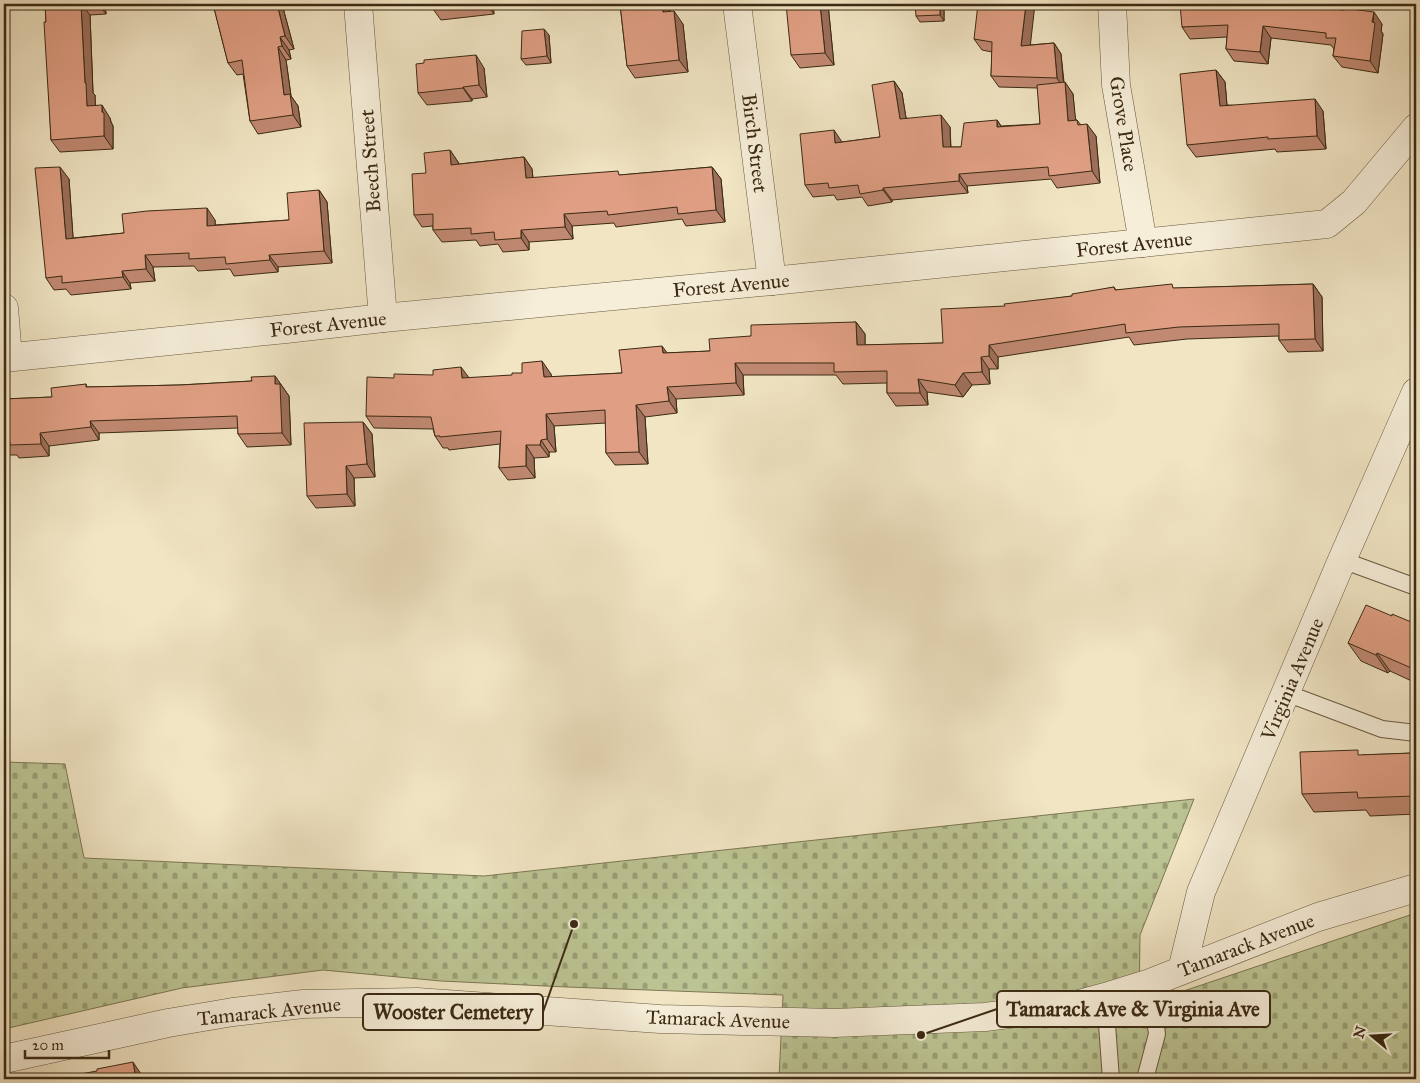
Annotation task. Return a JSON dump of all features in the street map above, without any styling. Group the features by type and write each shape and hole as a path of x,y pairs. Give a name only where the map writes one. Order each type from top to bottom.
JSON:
{"street":[{"name":"Beech Street","path":"358,4 383,318"},
{"name":"Birch Street","path":"737,4 772,281"},
{"name":"Grove Place","path":"1112,4 1116,84 1143,243"},
{"name":"Forest Avenue","path":"6,358 383,318 772,281 1327,224 1354,202 1416,128"},
{"path":"4,308 6,358"},
{"name":"Virginia Avenue","path":"1182,970 1201,892 1342,560 1416,392"},
{"name":"Tamarack Avenue","path":"4,1059 168,1023 233,1012 303,1004 417,1002 660,1018 834,1023 985,1017 1072,1006 1105,997 1150,983 1318,917 1416,888"}],"lane":[{"path":"1342,560 1416,586"},
{"path":"1286,692 1382,729 1416,733"},
{"path":"1145,1079 1157,1034 1150,983"},
{"path":"1105,997 1111,1079"}],"green space":[{"path":"4,762 65,764 84,858 484,876 1194,799 1140,935 1139,1006 1416,913 1416,1079 779,1079 783,995 441,981 323,970 182,988 4,1029"}],"building":[{"path":"45,4 81,4 87,106 102,105 104,136 51,140 44,22 46,22"},
{"path":"213,4 277,4 285,36 280,37 282,46 278,47 284,95 290,94 293,115 250,121 242,60 228,63"},
{"path":"432,4 473,4 433,9"},
{"path":"620,4 662,4 663,12 674,11 679,60 627,66"},
{"path":"786,4 820,4 825,53 791,55"},
{"path":"915,4 940,4 940,15 916,16"},
{"path":"978,4 1026,4 1021,46 1054,43 1057,78 991,76 992,42 974,39"},
{"path":"1180,4 1306,4 1305,6 1374,12 1372,22 1375,23 1370,61 1333,56 1336,38 1326,38 1326,33 1263,26 1260,52 1226,49 1228,25 1182,27"},
{"path":"544,29 547,56 521,59 522,31"},
{"path":"476,55 479,85 418,93 416,64 424,63 424,60"},
{"path":"1216,70 1220,106 1315,99 1317,136 1268,139 1268,137 1187,145 1180,74"},
{"path":"894,81 900,119 941,115 943,147 961,147 964,123 997,120 997,127 1040,124 1037,85 1065,82 1068,121 1077,120 1078,125 1087,124 1092,171 1049,176 1048,167 959,174 959,181 883,188 883,190 860,194 858,185 829,188 828,183 805,185 800,134 834,130 835,143 880,137 872,85"},
{"path":"450,150 451,165 524,157 526,178 618,171 619,175 712,167 716,210 678,214 677,207 608,215 607,211 564,214 565,227 521,230 521,238 495,240 494,232 471,234 471,228 433,230 433,214 414,215 412,174 426,173 424,153"},
{"path":"60,167 66,239 124,233 122,214 147,211 207,208 207,226 289,220 287,193 319,190 324,251 269,255 270,260 226,264 225,257 189,259 189,253 145,255 146,269 122,271 123,277 62,283 62,276 46,278 35,168"},
{"path":"1172,284 1173,288 1313,284 1315,339 1279,340 1279,324 1179,327 1126,333 1125,324 989,345 989,356 981,357 982,372 963,373 955,385 918,379 920,393 887,393 887,371 834,372 834,363 735,363 736,383 667,387 669,401 636,405 639,452 606,453 605,410 546,414 547,439 541,440 540,445 526,445 526,466 499,468 501,431 440,437 435,436 431,417 366,416 367,377 394,378 394,374 433,375 433,370 461,367 462,378 512,375 512,373 522,373 522,363 542,361 544,377 622,373 619,350 662,346 663,353 710,351 709,339 751,336 751,325 856,322 857,345 943,343 941,309 1005,306 1004,304 1072,296 1072,294 1114,287 1115,290"},
{"path":"275,376 275,384 280,384 282,433 238,434 237,416 90,421 91,427 40,433 41,444 10,445 10,442 4,443 4,399 52,397 51,388 86,384 86,387 180,385 252,381 251,377"},
{"path":"363,422 367,464 346,466 347,494 307,496 304,423"},
{"path":"1366,605 1416,624 1416,670 1348,643"},
{"path":"1415,747 1415,796 1358,798 1357,792 1302,794 1300,752 1358,750 1358,755 1413,753"},
{"path":"133,1062 136,1079 53,1079 97,1071 97,1069"}],"place":[{"name":"Wooster Cemetery","path":"574,924"},
{"name":"Tamarack Ave & Virginia Ave","path":"921,1035"}]}
